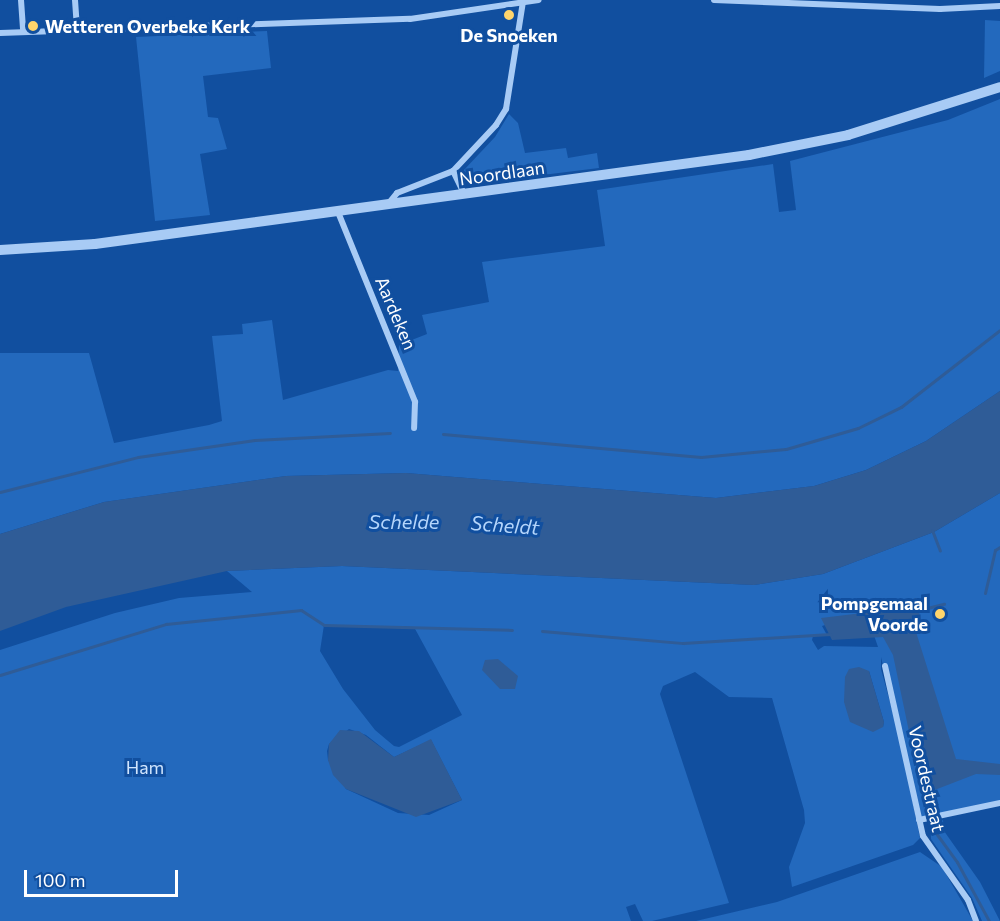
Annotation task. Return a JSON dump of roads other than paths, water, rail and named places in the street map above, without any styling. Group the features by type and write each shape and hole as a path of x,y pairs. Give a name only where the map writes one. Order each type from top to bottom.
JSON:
{"street":[{"path":"21,0 23,32"},
{"path":"0,33 410,19 501,2 539,0"},
{"path":"714,0 940,9 1000,6"},
{"path":"76,1 77,30"},
{"path":"388,205 397,193 453,171 485,139 506,109 523,2"},
{"name":"Noordlaan","path":"0,250 95,244 749,155 826,140 944,107 1000,87"},
{"path":"453,171 464,195"},
{"name":"Aardeken","path":"338,212 415,402 414,428"},
{"name":"Voordestraat","path":"885,666 919,820 927,846 968,900 976,921"},
{"path":"919,820 1000,802"}],"water":[{"name":"Schelde","path":"1000,391 1000,493 934,532 823,574 754,585 342,566 227,571 66,607 0,631 0,534 104,502 286,476 406,473 716,498 814,486 866,470 926,441"},
{"path":"916,598 922,625 916,632 956,759 1000,764 1000,775 976,774 932,791 935,807 925,808 893,655 883,637 832,640 821,618 879,611"},
{"path":"498,659 518,676 515,689 500,689 482,670 485,660"},
{"path":"859,667 869,671 884,722 883,727 873,732 850,722 844,702 845,677 849,669"},
{"path":"340,730 359,731 394,757 431,739 462,800 416,817 346,789 333,775 328,760 329,744"}],"waterway":[{"path":"443,434 701,457 786,449 858,428 901,407 1000,330"},
{"path":"0,492 138,457 255,440 390,433"},
{"path":"932,530 940,551"},
{"path":"985,593 995,550 1000,547"},
{"path":"915,611 944,604"},
{"path":"0,675 166,624 301,610 324,625 512,630"},
{"path":"542,631 683,643 831,634"},
{"path":"933,829 957,862 989,921"}],"place":[{"name":"De Snoeken","path":"509,15"},
{"name":"Wetteren Overbeke Kerk","path":"33,26"},
{"name":"Pompgemaal Voorde","path":"940,614"}],"water label":[{"name":"Scheldt","path":"505,525"}],"park label":[{"name":"Ham","path":"145,767"}]}
